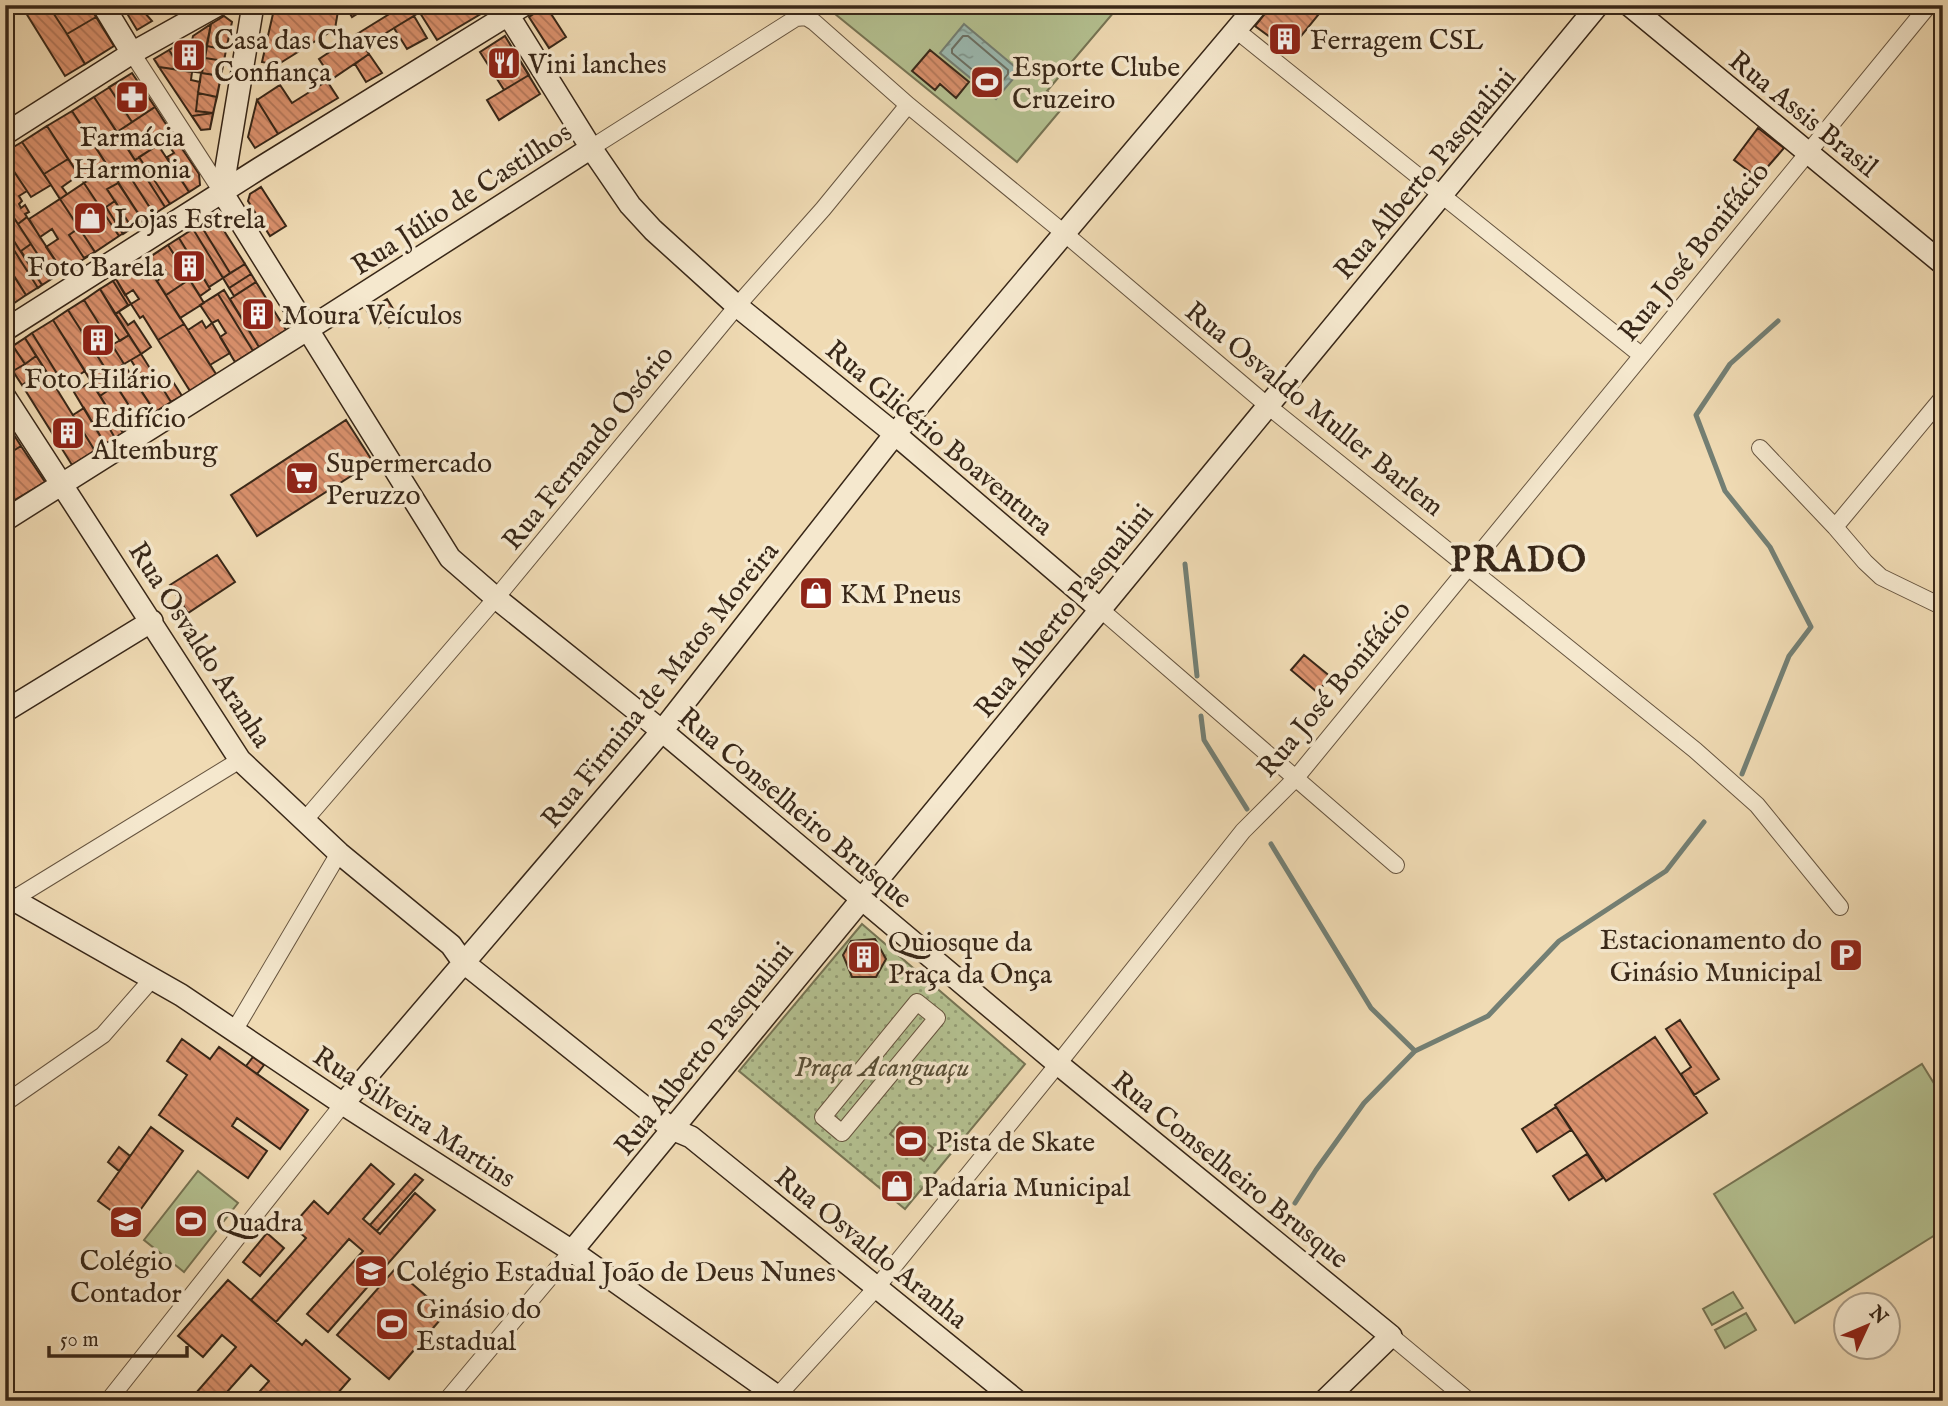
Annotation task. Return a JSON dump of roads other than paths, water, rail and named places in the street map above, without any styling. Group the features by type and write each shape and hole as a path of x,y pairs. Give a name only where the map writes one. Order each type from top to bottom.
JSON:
{"street":[{"path":"103,5 222,192"},
{"path":"5,134 132,53 218,5"},
{"path":"222,192 253,5"},
{"name":"Rua Firmina de Matos Moreira","path":"108,1401 462,953 662,731 895,434 1257,5"},
{"name":"Rua Alberto Pasqualini","path":"572,1251 681,1128 862,898 1598,5"},
{"name":"Rua Assis Brasil","path":"1629,5 1943,264"},
{"name":"Rua José Bonifácio","path":"778,1399 877,1287 1243,831 1295,779 1929,5"},
{"path":"5,330 512,9"},
{"name":"Rua Glicério Boaventura","path":"512,9 591,148 630,205 653,230 737,306 895,434 1395,865"},
{"name":"Rua Júlio de Castilhos","path":"5,520 796,18 806,17"},
{"name":"Rua Osvaldo Muller Barlem","path":"806,17 1268,406 1695,750 1757,805 1840,907"},
{"path":"1236,30 1642,355"},
{"name":"Rua Fernando Osório","path":"304,821 496,598 737,306 823,209 908,105"},
{"name":"Rua Conselheiro Brusque","path":"222,192 450,558 662,731 1058,1064 1469,1401"},
{"name":"Rua Osvaldo Aranha","path":"5,397 240,761 339,853 1017,1401"},
{"path":"1835,527 1943,397"},
{"path":"1760,448 1881,577 1943,607"},
{"path":"5,711 152,621"},
{"path":"8,900 240,761"},
{"path":"234,1031 339,853"},
{"name":"Rua Silveira Martins","path":"8,900 181,995 343,1104 572,1251 778,1399"},
{"path":"5,1103 103,1035 152,979"},
{"path":"917,1002 937,1018 906,1055 842,1133 823,1117 917,1002"},
{"path":"887,1039 906,1055"},
{"path":"869,1062 888,1078"},
{"path":"446,1401 572,1251"},
{"path":"1324,1401 1391,1336"}],"water":[{"path":"964,24 1020,71 996,99 940,53"}],"waterway":[{"path":"1742,774 1789,656 1811,627 1770,547 1725,491 1696,415 1730,364 1778,321"},
{"path":"1185,564 1197,676"},
{"path":"1201,716 1204,740 1247,809"},
{"path":"1295,1203 1364,1103 1415,1051 1488,1016 1559,941 1666,871 1704,822"},
{"path":"1271,844 1371,1008 1415,1051"}],"place":[{"name":"Ferragem CSL","path":"1285,39"},
{"name":"Casa das Chaves Confiança","path":"189,55"},
{"name":"Vini lanches","path":"504,63"},
{"name":"Esporte Clube Cruzeiro","path":"987,82"},
{"name":"Farmácia Harmonia","path":"132,97"},
{"name":"Lojas Estrela","path":"90,218"},
{"name":"Foto Barela","path":"189,266"},
{"name":"Moura Veículos","path":"258,314"},
{"name":"Foto Hilário","path":"98,340"},
{"name":"Edifício Altemburg","path":"68,433"},
{"name":"Supermercado Peruzzo","path":"302,478"},
{"name":"KM Pneus","path":"816,593"},
{"name":"Estacionamento do Ginásio Municipal","path":"1846,955"},
{"name":"Quiosque da Praça da Onça","path":"864,957"},
{"name":"Pista de Skate","path":"911,1141"},
{"name":"Padaria Municipal","path":"897,1186"},
{"name":"Quadra","path":"191,1221"},
{"name":"Colégio Contador","path":"126,1222"},
{"name":"Colégio Estadual João de Deus Nunes","path":"371,1271"},
{"name":"Ginásio do Estadual","path":"392,1324"}],"district":[{"name":"PRADO","path":"1519,559"}],"park label":[{"name":"Praça Acanguaçu","path":"882,1066"}]}
